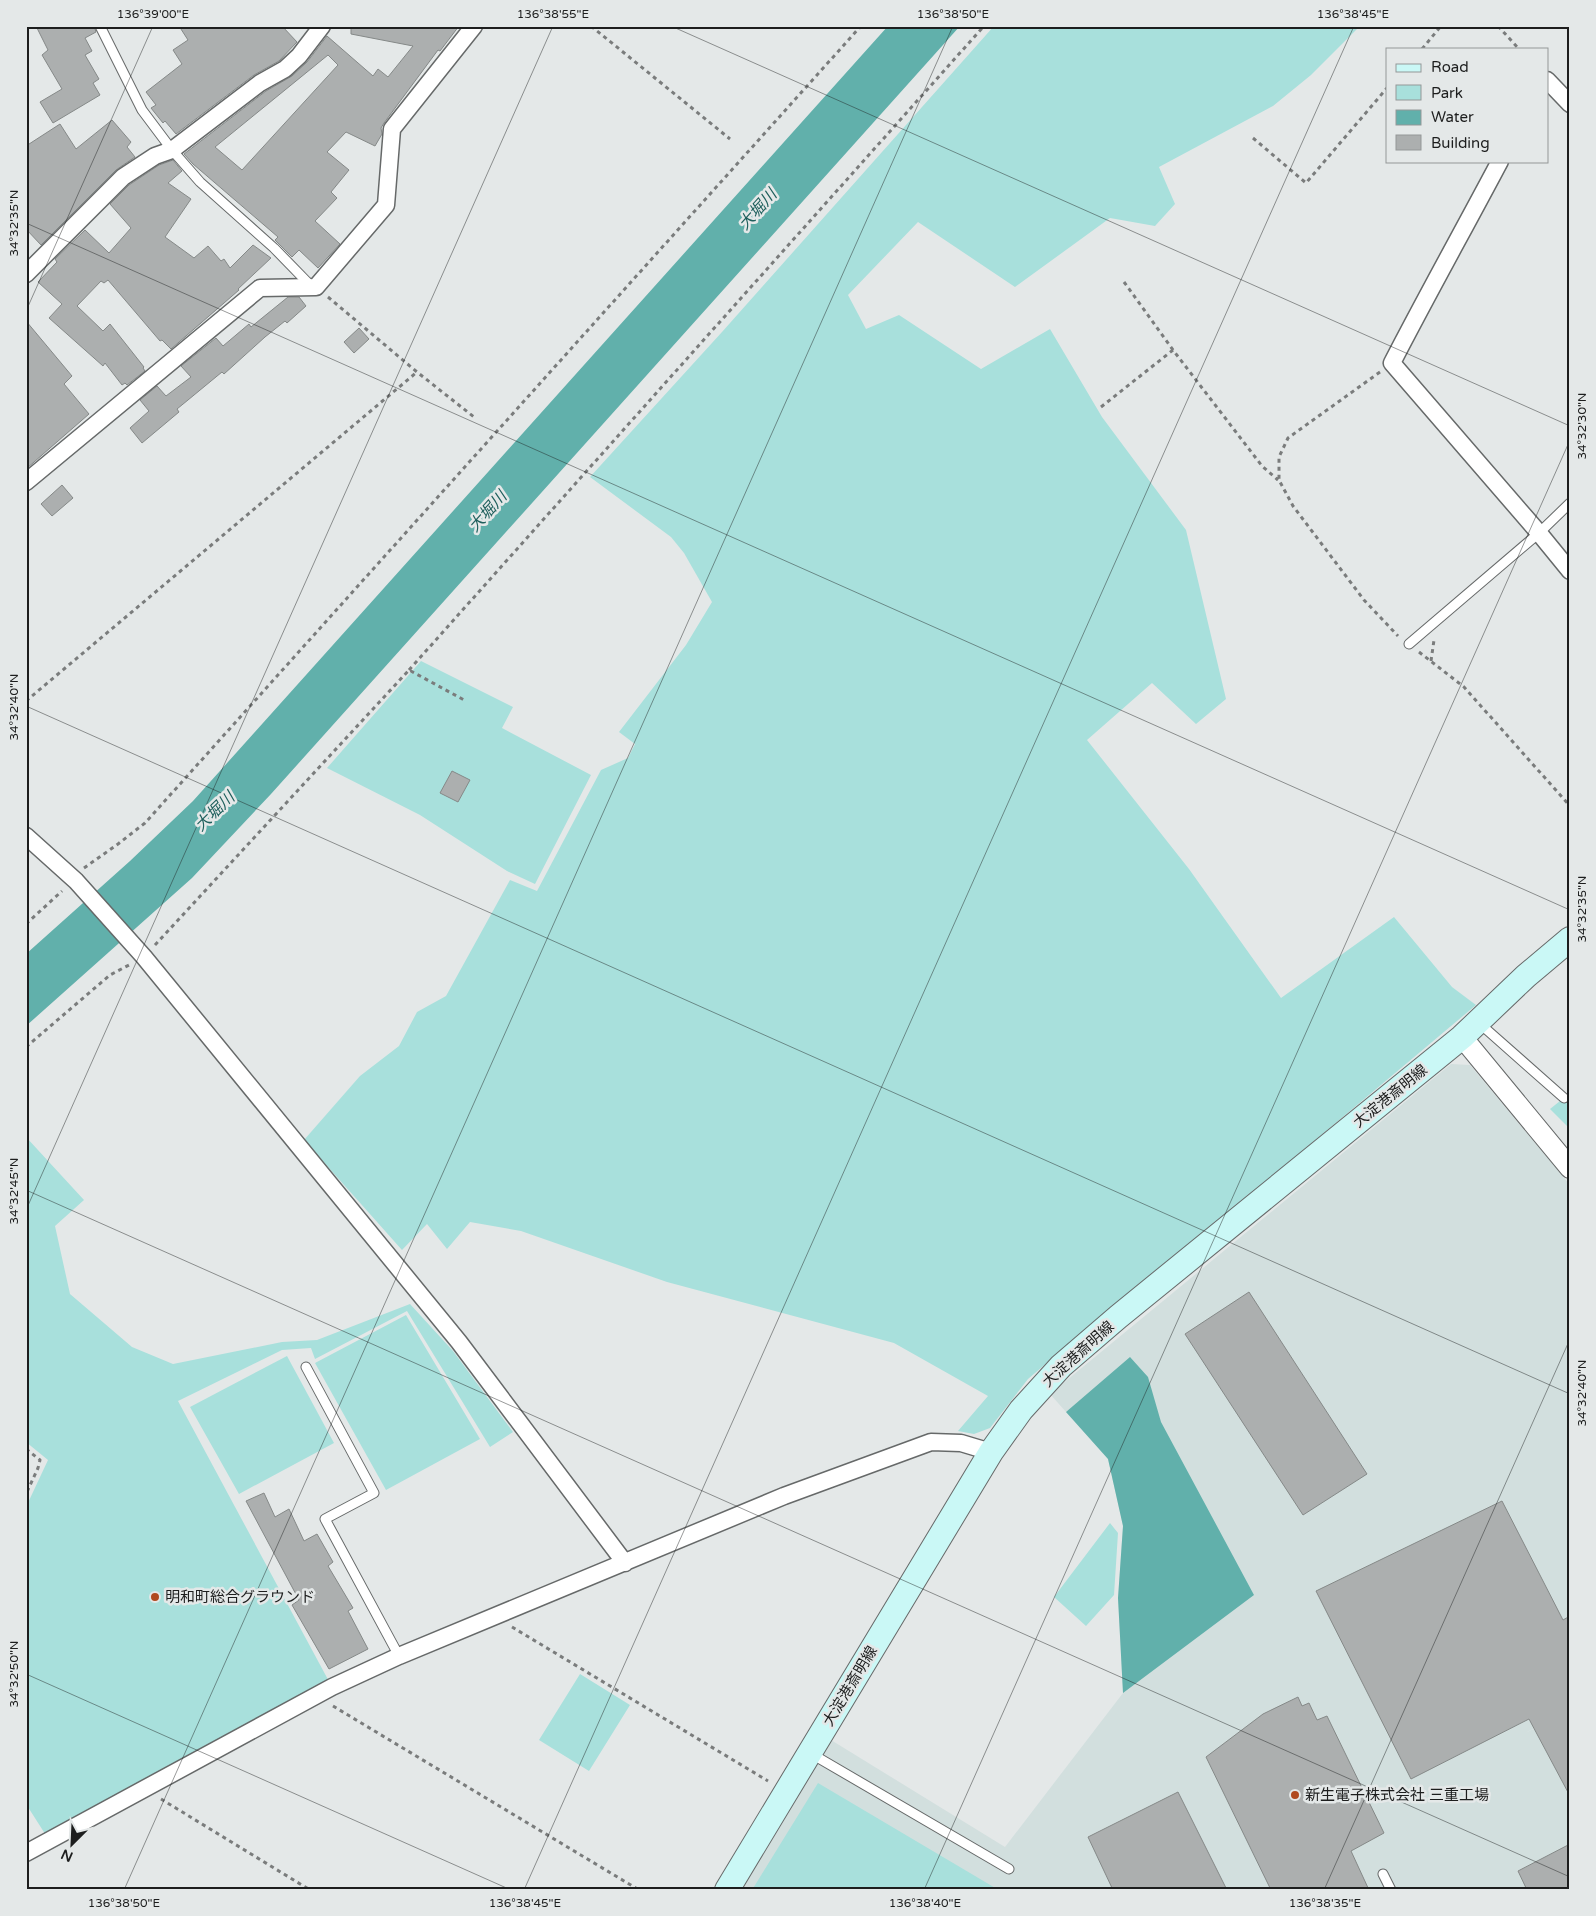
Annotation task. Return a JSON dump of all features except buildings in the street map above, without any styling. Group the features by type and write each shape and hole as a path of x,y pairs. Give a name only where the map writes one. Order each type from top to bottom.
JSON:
{"main road":[{"name":"大淀港斎明線","path":"727,1890 991,1452 1021,1410 1061,1366 1118,1317 1470,1030 1526,976 1570,939"}],"street":[{"path":"26,274 123,177 155,156 172,150 260,84 285,69 322,26"},
{"path":"26,482 260,288 314,287 386,205 392,129 474,26"},
{"path":"1548,81 1570,104"},
{"path":"1499,162 1392,363 1570,571"},
{"path":"26,836 73,879 141,954 459,1342 624,1562"},
{"path":"1470,1030 1570,1168"},
{"path":"26,1853 317,1696 399,1656 494,1616 784,1496 931,1442 961,1443 991,1452"}],"lane":[{"path":"100,26 142,110 172,150 200,182 274,248 314,287"},
{"path":"1409,644 1539,534 1570,503"},
{"path":"1470,1030 1564,1098"},
{"path":"306,1367 374,1493 326,1518 399,1656"},
{"path":"810,1753 1010,1869"},
{"path":"1383,1874 1391,1890"}],"path":[{"path":"591,26 730,139"},
{"path":"26,924 60,894 73,879 145,823 861,26"},
{"path":"26,1047 110,975 141,954 175,921 409,670 984,26"},
{"path":"1423,48 1441,26"},
{"path":"1498,26 1518,48"},
{"path":"1253,138 1306,183 1386,89"},
{"path":"1124,282 1173,350 1262,466 1278,480 1292,506 1364,600 1397,634 1464,687 1570,806"},
{"path":"314,287 416,372 474,417"},
{"path":"1101,407 1173,350"},
{"path":"1278,480 1279,457 1288,438 1392,363"},
{"path":"26,701 416,372"},
{"path":"409,670 466,701"},
{"path":"26,1449 40,1460 26,1494"},
{"path":"494,1616 786,1792"},
{"path":"317,1696 639,1890"},
{"path":"146,1789 310,1890"}],"shaded area":[{"path":"1451,1064 1470,1065 1570,1185 1570,1710 1525,1733 1570,1712 1570,1890 741,1890 831,1740 1005,1847 1123,1693 1118,1598 1123,1526 1108,1459 1050,1394"}],"green space":[{"path":"994,26 1360,26 1311,75 1273,106 1159,167 1175,204 1155,226 1110,218 1015,287 918,222 848,295 866,329 899,315 981,369 1050,329 1102,417 1186,530 1226,699 1196,724 1152,683 1087,740 1189,869 1281,998 1394,917 1452,987 1476,1005 1262,1185 1151,1274 1028,1379 990,1428 974,1434 958,1431 988,1396 894,1343 667,1282 521,1231 470,1222 447,1249 427,1224 402,1250 304,1140 360,1076 399,1046 417,1012 446,996 510,880 537,891 601,770 628,758 635,744 619,732 686,645 712,602 684,553 671,537 590,477 722,332"},
{"path":"421,661 513,707 502,728 591,775 535,884 507,871 420,815 327,768"},
{"path":"1570,1093 1570,1129 1550,1109"},
{"name":"明和町総合グラウンド","path":"26,1137 84,1200 55,1226 70,1294 132,1347 173,1364 282,1342 317,1340 410,1304 453,1351 513,1432 490,1447 407,1311 315,1359 311,1348 282,1350 178,1401 332,1687 49,1840 26,1804 26,1507 48,1460 26,1442"},
{"path":"406,1315 480,1439 386,1490 315,1363"},
{"path":"287,1356 334,1443 239,1494 190,1407"},
{"path":"1110,1523 1118,1533 1114,1595 1086,1626 1054,1597"},
{"path":"580,1674 630,1705 589,1771 539,1740"},
{"path":"818,1783 997,1889 752,1890"}],"water":[{"name":"大堀川","path":"888,26 960,26 271,794 192,878 26,1026 26,954 130,861 193,801"},
{"path":"1130,1357 1148,1377 1161,1422 1254,1595 1123,1693 1118,1598 1123,1526 1108,1459 1066,1412"}],"place":[{"name":"明和町総合グラウンド","path":"155,1597"},
{"name":"新生電子株式会社 三重工場","path":"1295,1795"}]}
